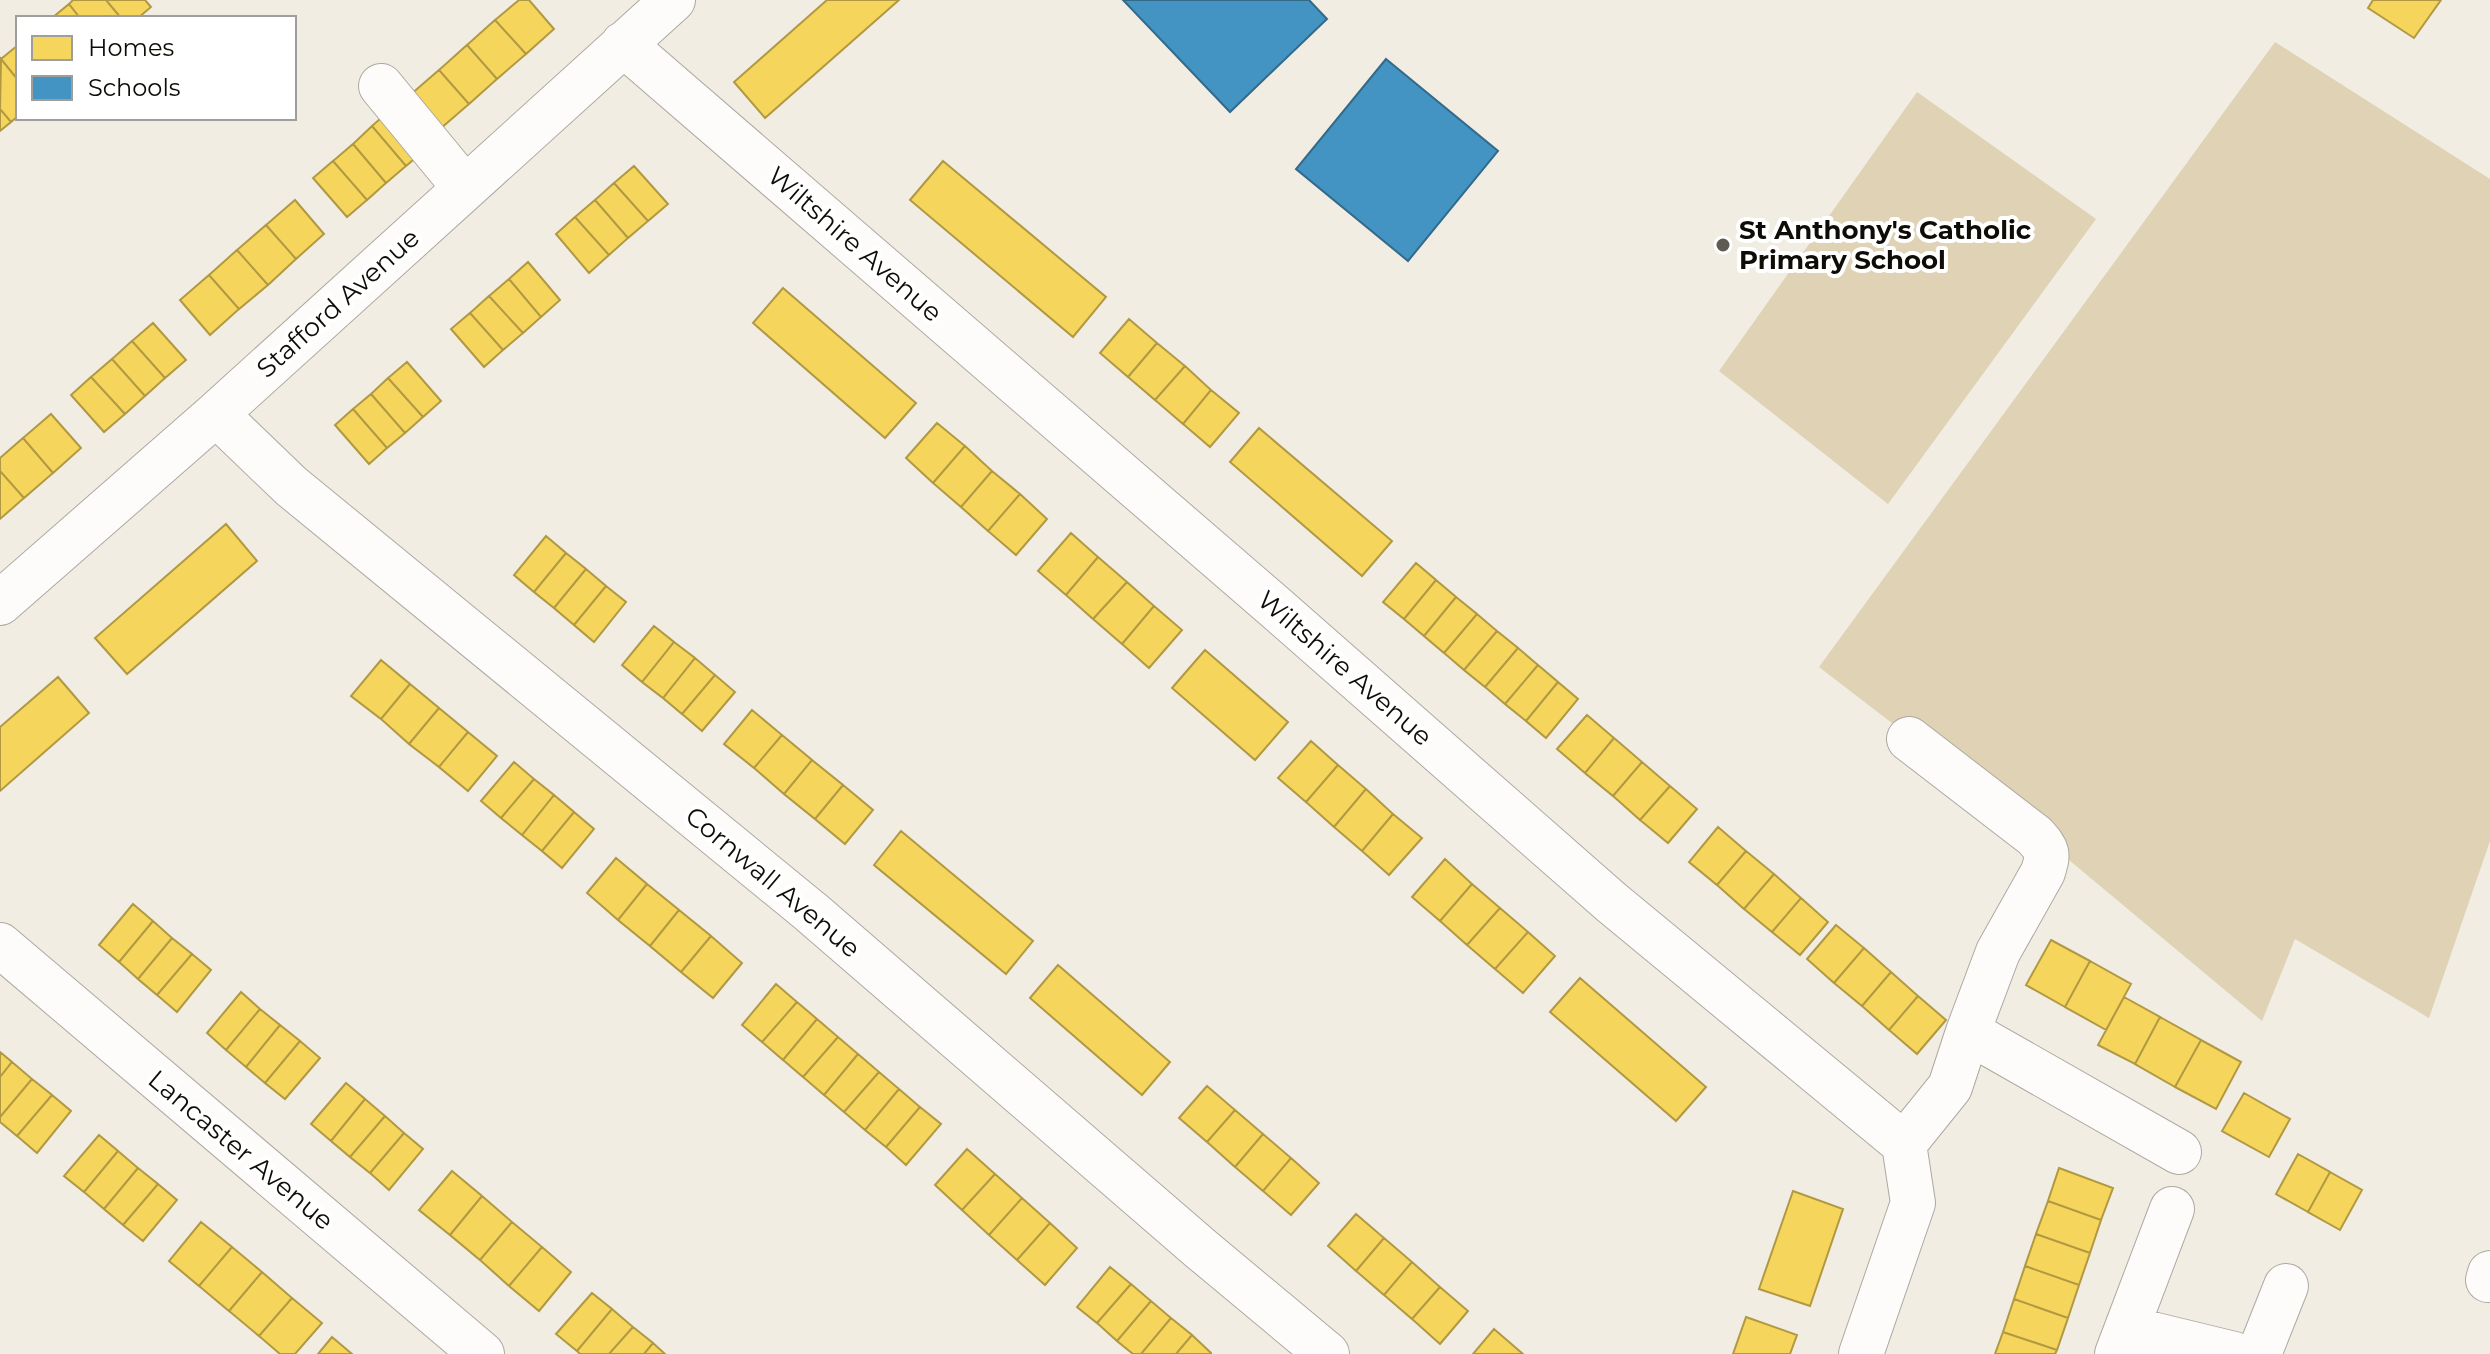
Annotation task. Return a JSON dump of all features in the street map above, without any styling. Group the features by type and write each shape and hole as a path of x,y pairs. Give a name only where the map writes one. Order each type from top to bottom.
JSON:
{"street":[{"name":"Stafford Avenue","path":"0,603 216,414 673,0"},
{"name":"Wiltshire Avenue","path":"623,44 1228,566 1611,902 1904,1144"},
{"path":"381,86 465,188"},
{"name":"Cornwall Avenue","path":"216,414 291,486 811,912 1327,1354"},
{"path":"1861,1354 1913,1203 1904,1144 1950,1087 1998,952 2043,872 2047,858 2046,849 2035,836 1909,739"},
{"name":"Lancaster Avenue","path":"0,945 482,1354"},
{"path":"1968,1032 2179,1152"},
{"path":"2172,1209 2122,1341 2234,1354"},
{"path":"2259,1354 2286,1286"}],"shaded area":[{"path":"2275,42 2490,179 2490,841 2429,1018 2295,939 2262,1021 2057,850 1819,667"},
{"path":"1917,92 2096,219 1888,504 1719,371"}],"building: Homes":[{"path":"73,0 106,0 119,16 78,16 69,4"},
{"path":"106,0 145,0 151,7 140,16 119,16"},
{"path":"519,0 529,0 554,29 526,54 495,20"},
{"path":"827,0 899,0 765,118 734,82"},
{"path":"2373,0 2441,0 2414,38 2368,8"},
{"path":"69,4 78,16 54,16"},
{"path":"495,20 526,54 497,79 467,45"},
{"path":"467,45 497,79 469,104 439,70"},
{"path":"16,47 16,78 1,59"},
{"path":"1,59 16,78 16,118 11,122 0,109"},
{"path":"439,70 469,104 440,129 410,95"},
{"path":"0,109 11,122 0,131"},
{"path":"391,109 426,149 406,166 372,126"},
{"path":"372,126 406,166 386,183 353,144"},
{"path":"353,144 386,183 367,200 333,161"},
{"path":"333,161 367,200 347,217 313,178"},
{"path":"943,161 1106,297 1073,337 910,200"},
{"path":"634,166 668,204 648,221 614,183"},
{"path":"614,183 648,221 628,238 595,200"},
{"path":"295,200 324,234 296,259 266,225"},
{"path":"595,200 628,238 609,255 575,217"},
{"path":"575,217 609,255 589,273 556,234"},
{"path":"266,225 296,259 268,285 237,250"},
{"path":"237,250 268,285 239,309 209,275"},
{"path":"528,262 560,300 541,317 509,279"},
{"path":"209,275 239,309 210,335 180,300"},
{"path":"509,279 541,317 523,333 489,296"},
{"path":"783,288 916,403 885,438 753,323"},
{"path":"489,296 523,333 503,350 470,313"},
{"path":"470,313 503,350 484,367 451,329"},
{"path":"1129,319 1157,343 1128,377 1100,353"},
{"path":"153,323 186,360 165,378 132,341"},
{"path":"132,341 165,378 145,396 112,359"},
{"path":"1157,343 1185,366 1155,400 1128,377"},
{"path":"112,359 145,396 125,414 91,377"},
{"path":"407,362 441,401 423,417 388,378"},
{"path":"1185,366 1211,390 1183,424 1155,400"},
{"path":"91,377 125,414 104,432 71,395"},
{"path":"388,378 423,417 405,433 371,394"},
{"path":"1211,390 1239,413 1210,447 1183,424"},
{"path":"371,394 405,433 387,448 353,409"},
{"path":"353,409 387,448 369,464 335,425"},
{"path":"51,414 81,448 53,473 23,438"},
{"path":"937,423 965,446 933,483 906,458"},
{"path":"1259,428 1392,541 1362,576 1230,462"},
{"path":"23,438 53,473 24,498 0,471 0,458"},
{"path":"965,446 992,471 961,507 933,483"},
{"path":"0,471 24,498 0,519"},
{"path":"992,471 1020,494 988,531 961,507"},
{"path":"1020,494 1047,519 1016,555 988,531"},
{"path":"226,524 257,561 127,674 95,638"},
{"path":"1071,533 1098,557 1066,595 1038,571"},
{"path":"546,536 566,553 534,592 514,575"},
{"path":"566,553 586,569 554,608 534,592"},
{"path":"1098,557 1127,582 1093,619 1066,595"},
{"path":"1416,563 1436,580 1404,619 1383,602"},
{"path":"586,569 606,586 574,625 554,608"},
{"path":"1436,580 1456,597 1424,636 1404,619"},
{"path":"1127,582 1154,606 1122,644 1093,619"},
{"path":"606,586 626,602 594,642 574,625"},
{"path":"1456,597 1477,614 1444,653 1424,636"},
{"path":"1154,606 1182,630 1149,668 1122,644"},
{"path":"1477,614 1497,631 1464,670 1444,653"},
{"path":"654,626 674,642 642,682 622,665"},
{"path":"1497,631 1518,648 1485,687 1464,670"},
{"path":"674,642 695,658 663,698 642,682"},
{"path":"1518,648 1538,665 1505,704 1485,687"},
{"path":"1205,650 1288,722 1255,760 1172,688"},
{"path":"695,658 715,675 682,714 663,698"},
{"path":"381,660 410,684 381,719 351,696"},
{"path":"1538,665 1558,682 1526,721 1505,704"},
{"path":"715,675 735,692 702,731 682,714"},
{"path":"58,677 89,713 0,791 0,727"},
{"path":"1558,682 1578,699 1546,738 1526,721"},
{"path":"410,684 439,708 409,744 381,719"},
{"path":"439,708 468,732 439,767 409,744"},
{"path":"752,710 782,735 754,768 724,744"},
{"path":"1587,715 1614,738 1585,773 1557,749"},
{"path":"468,732 497,756 468,791 439,767"},
{"path":"782,735 812,760 784,794 754,768"},
{"path":"1614,738 1642,762 1613,796 1585,773"},
{"path":"1311,741 1338,765 1306,802 1278,778"},
{"path":"812,760 843,785 815,819 784,794"},
{"path":"514,762 534,779 501,818 481,801"},
{"path":"1642,762 1670,786 1640,820 1613,796"},
{"path":"1338,765 1366,789 1334,827 1306,802"},
{"path":"534,779 554,795 522,835 501,818"},
{"path":"843,785 873,810 845,844 815,819"},
{"path":"1670,786 1697,809 1668,843 1640,820"},
{"path":"1366,789 1393,814 1362,851 1334,827"},
{"path":"554,795 574,812 542,851 522,835"},
{"path":"574,812 594,829 562,868 542,851"},
{"path":"1393,814 1422,838 1389,875 1362,851"},
{"path":"1718,827 1746,851 1717,885 1689,862"},
{"path":"901,831 1033,941 1006,974 874,865"},
{"path":"1746,851 1774,874 1744,909 1717,885"},
{"path":"616,858 647,884 618,920 587,893"},
{"path":"1445,859 1472,884 1440,921 1412,897"},
{"path":"1774,874 1801,898 1772,932 1744,909"},
{"path":"647,884 679,910 650,946 618,920"},
{"path":"1472,884 1500,908 1467,945 1440,921"},
{"path":"1801,898 1828,922 1800,955 1772,932"},
{"path":"133,904 153,921 119,962 99,945"},
{"path":"1500,908 1528,932 1495,969 1467,945"},
{"path":"679,910 711,936 681,972 650,946"},
{"path":"153,921 172,938 138,979 119,962"},
{"path":"1836,925 1864,948 1834,983 1807,959"},
{"path":"1528,932 1555,956 1523,993 1495,969"},
{"path":"711,936 742,963 713,998 681,972"},
{"path":"172,938 192,954 157,995 138,979"},
{"path":"2051,940 2090,961 2065,1007 2026,985"},
{"path":"1864,948 1891,972 1862,1006 1834,983"},
{"path":"192,954 211,970 177,1012 157,995"},
{"path":"2090,961 2131,984 2106,1030 2065,1007"},
{"path":"1058,965 1170,1062 1142,1095 1030,998"},
{"path":"1891,972 1918,996 1889,1030 1862,1006"},
{"path":"1580,978 1706,1087 1676,1121 1550,1012"},
{"path":"776,984 797,1002 762,1042 742,1025"},
{"path":"241,992 260,1009 226,1050 207,1033"},
{"path":"1918,996 1946,1020 1917,1054 1889,1030"},
{"path":"2124,997 2160,1017 2135,1064 2098,1045"},
{"path":"797,1002 817,1019 783,1060 762,1042"},
{"path":"260,1009 280,1025 246,1067 226,1050"},
{"path":"2160,1017 2201,1040 2175,1087 2135,1064"},
{"path":"817,1019 838,1037 803,1077 783,1060"},
{"path":"280,1025 300,1041 265,1083 246,1067"},
{"path":"838,1037 858,1054 824,1095 803,1077"},
{"path":"2201,1040 2241,1062 2216,1109 2175,1087"},
{"path":"300,1041 320,1058 285,1099 265,1083"},
{"path":"0,1052 12,1062 0,1077"},
{"path":"858,1054 879,1072 844,1112 824,1095"},
{"path":"12,1062 32,1079 0,1117 0,1077"},
{"path":"879,1072 899,1089 865,1130 844,1112"},
{"path":"32,1079 52,1095 17,1136 0,1122 0,1117"},
{"path":"346,1083 365,1099 331,1141 311,1124"},
{"path":"1207,1086 1235,1110 1207,1142 1179,1118"},
{"path":"899,1089 920,1107 886,1147 865,1130"},
{"path":"2244,1093 2290,1119 2269,1157 2222,1131"},
{"path":"52,1095 71,1111 37,1153 17,1136"},
{"path":"365,1099 385,1116 350,1157 331,1141"},
{"path":"920,1107 941,1124 906,1165 886,1147"},
{"path":"1235,1110 1263,1134 1235,1167 1207,1142"},
{"path":"385,1116 404,1133 370,1173 350,1157"},
{"path":"404,1133 423,1149 389,1190 370,1173"},
{"path":"1263,1134 1291,1158 1263,1191 1235,1167"},
{"path":"99,1135 118,1151 84,1192 64,1176"},
{"path":"967,1149 995,1174 962,1210 935,1185"},
{"path":"118,1151 138,1168 104,1209 84,1192"},
{"path":"2298,1154 2330,1172 2308,1212 2276,1194"},
{"path":"1291,1158 1319,1183 1291,1215 1263,1191"},
{"path":"138,1168 158,1184 123,1225 104,1209"},
{"path":"2059,1168 2113,1188 2101,1220 2048,1201"},
{"path":"452,1171 482,1196 450,1235 419,1210"},
{"path":"2330,1172 2362,1190 2340,1230 2308,1212"},
{"path":"995,1174 1022,1198 989,1235 962,1210"},
{"path":"158,1184 177,1200 143,1241 123,1225"},
{"path":"1793,1191 1843,1209 1810,1306 1759,1289"},
{"path":"482,1196 512,1222 480,1260 450,1235"},
{"path":"1022,1198 1050,1223 1017,1260 989,1235"},
{"path":"2048,1201 2101,1220 2090,1253 2036,1234"},
{"path":"1356,1214 1384,1238 1356,1271 1328,1246"},
{"path":"201,1222 232,1247 199,1286 169,1261"},
{"path":"512,1222 542,1247 509,1286 480,1260"},
{"path":"1050,1223 1077,1248 1045,1285 1017,1260"},
{"path":"2036,1234 2090,1253 2079,1285 2025,1266"},
{"path":"1384,1238 1412,1262 1384,1295 1356,1271"},
{"path":"232,1247 262,1272 229,1311 199,1286"},
{"path":"542,1247 571,1272 539,1311 509,1286"},
{"path":"1412,1262 1440,1287 1412,1319 1384,1295"},
{"path":"2025,1266 2079,1285 2068,1318 2014,1299"},
{"path":"1110,1267 1131,1284 1097,1323 1077,1307"},
{"path":"262,1272 292,1298 259,1336 229,1311"},
{"path":"1131,1284 1151,1301 1117,1341 1097,1323"},
{"path":"1440,1287 1468,1311 1440,1344 1412,1319"},
{"path":"592,1293 612,1309 577,1351 556,1334"},
{"path":"292,1298 322,1323 295,1354 280,1354 259,1336"},
{"path":"2014,1299 2068,1318 2057,1350 2003,1332"},
{"path":"1151,1301 1171,1318 1141,1354 1133,1354 1117,1341"},
{"path":"612,1309 633,1327 609,1354 580,1354 577,1351"},
{"path":"1746,1317 1797,1335 1790,1354 1733,1354"},
{"path":"1171,1318 1192,1335 1176,1354 1141,1354"},
{"path":"633,1327 653,1343 644,1354 609,1354"},
{"path":"1494,1329 1523,1354 1473,1354"},
{"path":"2003,1332 2057,1350 2055,1354 1995,1354"},
{"path":"1192,1335 1211,1353 1211,1354 1176,1354"},
{"path":"332,1337 352,1354 318,1354"},
{"path":"653,1343 665,1354 644,1354"}],"building: Schools":[{"path":"1123,0 1309,0 1327,19 1230,112"},
{"path":"1386,59 1498,151 1408,261 1296,169"}],"place":[{"name":"St Anthony's Catholic Primary School","path":"1723,245"}]}
